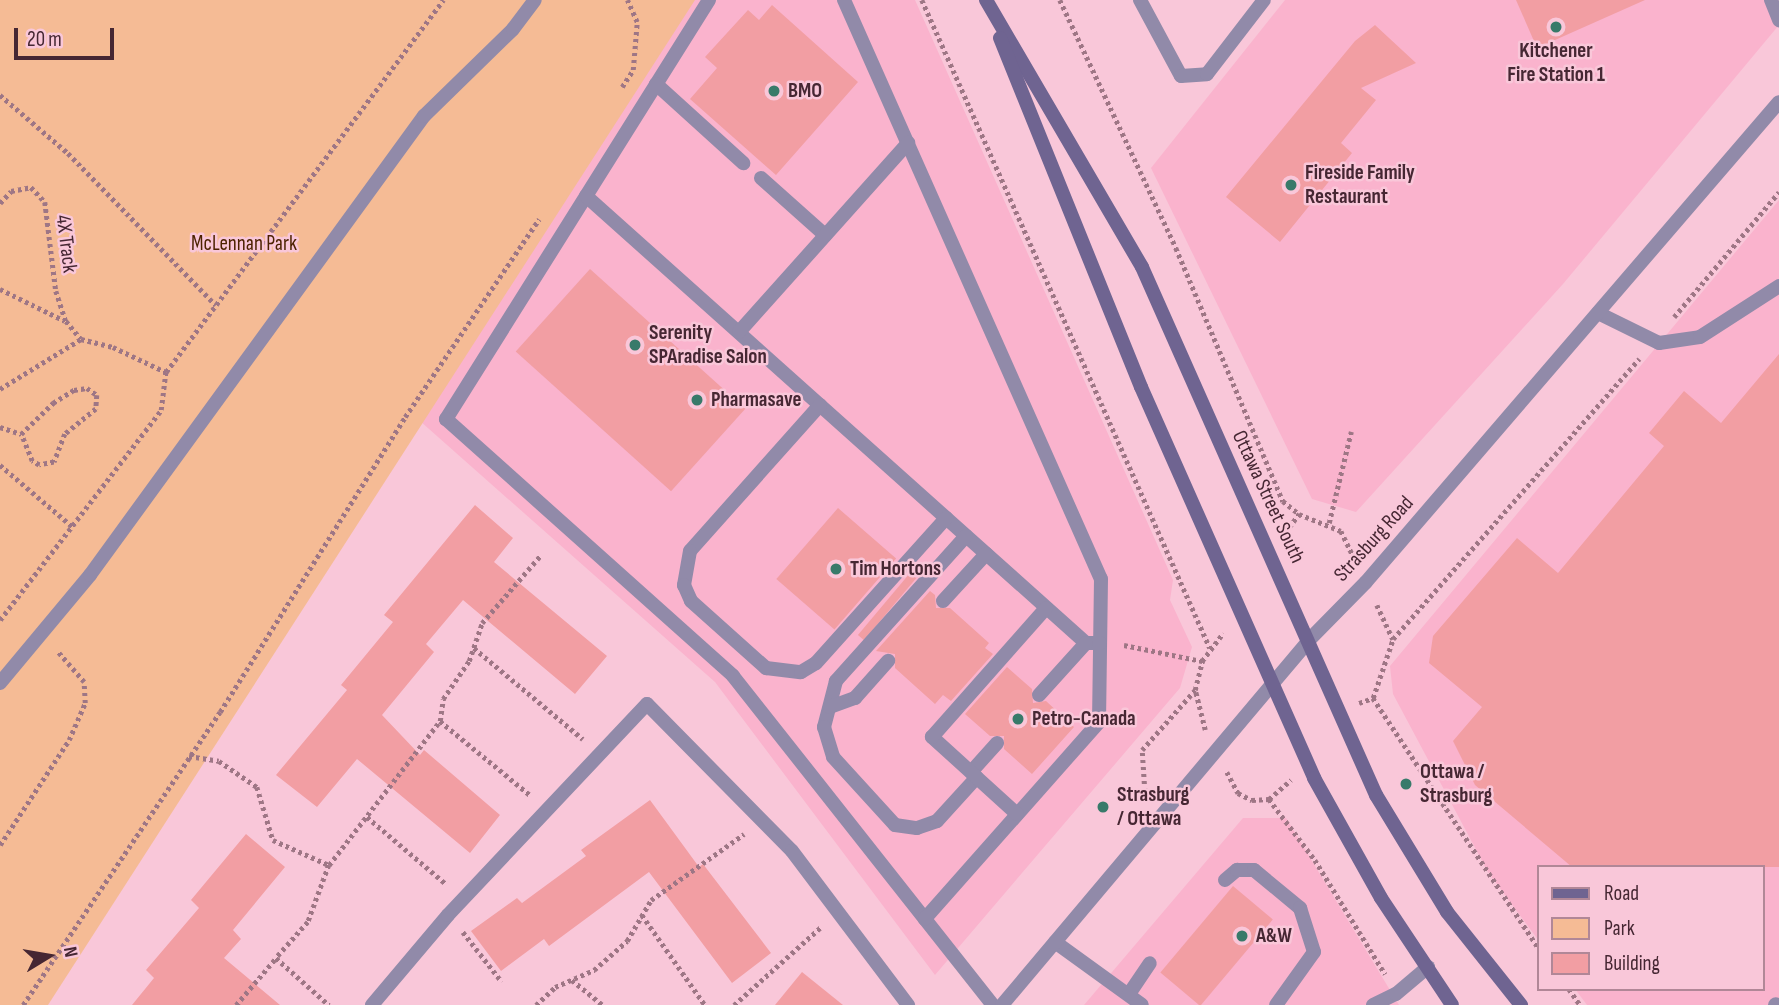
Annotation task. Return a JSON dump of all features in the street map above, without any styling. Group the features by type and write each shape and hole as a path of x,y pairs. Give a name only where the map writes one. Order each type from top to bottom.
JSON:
{"main road":[{"name":"Ottawa Street South","path":"985,0 1142,267 1309,640 1347,737 1377,795 1447,912 1521,1005"},
{"name":"Ottawa Street South","path":"985,0 1141,387 1274,682 1314,778 1381,898 1452,1005"}],"street":[{"path":"0,683 41,636 424,116 513,29 535,0"},
{"path":"709,0 446,419 733,676 993,1005"},
{"path":"844,0 1101,579 1093,643 1099,722 925,919"},
{"path":"1140,0 1181,76 1207,74 1264,0"},
{"path":"1770,0 1779,20"},
{"path":"656,84 744,163"},
{"name":"Strasburg Road","path":"1002,1005 1309,640 1366,582 1779,102"},
{"path":"739,332 908,143"},
{"path":"761,178 825,235"},
{"path":"586,196 1046,608 1093,643"},
{"path":"1598,313 1654,341 1700,337 1779,286"},
{"path":"820,405 690,551 684,585 691,601 766,668 801,672 816,663 946,518"},
{"path":"966,536 836,681 824,727 828,748 895,825 917,828 937,821 997,743"},
{"path":"943,601 986,554"},
{"path":"1017,814 932,737 1046,608"},
{"path":"1040,695 1093,643"},
{"path":"830,707 855,698 888,661"},
{"path":"372,1005 448,915 647,704 792,851 908,1005"},
{"path":"1225,880 1237,870 1254,870 1300,908 1305,919 1314,952 1276,1005"},
{"path":"1055,942 1142,1005"},
{"path":"1129,994 1150,963"},
{"path":"1373,1005 1396,994 1428,967"}],"path":[{"path":"0,620 161,410 166,372 443,0"},
{"path":"619,92 633,70 637,22 627,0"},
{"path":"922,0 1210,648"},
{"path":"1060,0 1176,248 1283,501 1299,514 1329,523 1341,531"},
{"path":"0,95 68,153 216,305"},
{"name":"4X Track","path":"0,203 11,191 31,187 45,202 56,291 66,321 81,339"},
{"path":"1374,698 1393,639 1654,341 1779,192"},
{"path":"23,1005 189,757 405,417 542,216"},
{"path":"0,289 66,321"},
{"path":"0,389 81,339 113,346 166,372"},
{"path":"0,426 21,434 32,461 39,465 54,462 65,434 96,409 97,395 87,388 74,390 32,420 21,434"},
{"path":"1329,523 1351,432"},
{"path":"0,465 73,527"},
{"path":"1292,522 1299,514"},
{"path":"236,1005 308,922 330,865 440,721 443,699 474,648 482,623 541,555"},
{"path":"1386,623 1393,639"},
{"path":"1199,719 1195,690 1202,661 1223,633"},
{"path":"0,845 69,740 85,703 84,682 41,636"},
{"path":"1093,643 1202,661"},
{"path":"474,648 599,754"},
{"path":"1147,835 1142,750 1195,690"},
{"path":"1359,703 1374,698"},
{"path":"1374,698 1538,947"},
{"path":"440,721 547,808"},
{"path":"189,757 219,761 257,787 273,840 330,865"},
{"path":"1238,793 1252,800 1269,799 1283,789"},
{"path":"1269,799 1315,860 1396,994"},
{"path":"367,817 446,884 448,915 502,982"},
{"path":"536,1005 572,980 594,970 626,941 651,900 762,821"},
{"path":"734,1005 838,912"},
{"path":"642,915 705,1005"},
{"path":"276,958 329,1005"},
{"path":"572,980 603,1005"}],"shaded area":[{"path":"694,0 915,0 1173,580 1170,600 1192,647 1180,688 935,975 715,682 420,421"},
{"path":"1285,0 1779,0 1779,25 1563,284 1356,512 1312,499 1151,168"},
{"path":"1779,200 1779,1005 1587,1005 1576,991 1765,991 1765,865 1538,865 1538,940 1488,872 1393,694 1390,666"},
{"path":"1243,818 1286,818 1399,1005 1084,1005"}],"green space":[{"name":"McLennan Park","path":"0,0 695,0 48,1005 0,1005"}],"building":[{"name":"Kitchener Fire Station 1","path":"1516,0 1645,0 1537,48"},
{"name":"BMO","path":"772,5 858,82 776,175 690,99 717,68 705,57 748,10 759,20"},
{"path":"1375,25 1416,63 1361,88 1376,100 1341,143 1352,153 1280,242 1226,197 1355,41"},
{"path":"590,269 745,409 671,491 516,351"},
{"path":"1779,354 1779,867 1570,865 1475,785 1453,741 1482,707 1429,663 1433,636 1517,538 1558,573 1664,446 1649,433 1684,391 1721,423"},
{"path":"475,505 513,538 494,562 607,656 575,694 463,600 426,644 434,652 382,715 420,755 424,750 500,815 470,853 357,759 317,807 276,775 347,690 341,685 393,622 384,615"},
{"name":"Tim Hortons","path":"838,508 896,559 834,629 776,579"},
{"path":"910,573 916,578 864,640 858,635"},
{"path":"930,591 935,595 936,608 950,608 989,643 985,648 993,654 951,701 943,695 935,704 895,668 895,654 876,651"},
{"name":"Petro-Canada","path":"1007,667 1032,689 1033,703 1046,701 1074,727 1032,774 1004,749 1004,736 990,736 965,714"},
{"path":"650,800 699,867 703,864 771,953 732,983 649,872 549,946 544,939 501,971 471,931 517,898 522,903 586,856 581,850"},
{"path":"246,834 285,867 233,930 241,939 224,958 280,1005 132,1005 154,978 146,970 199,908 191,900"},
{"path":"1233,886 1273,919 1201,1005 1160,973"},
{"path":"802,972 843,1005 775,1005"}],"place":[{"name":"Kitchener Fire Station 1","path":"1556,27"},
{"name":"BMO","path":"774,91"},
{"name":"Fireside Family Restaurant","path":"1291,185"},
{"name":"Serenity SPAradise Salon","path":"635,345"},
{"name":"Pharmasave","path":"697,400"},
{"name":"Tim Hortons","path":"836,569"},
{"name":"Petro-Canada","path":"1018,719"},
{"name":"Ottawa / Strasburg","path":"1406,784"},
{"name":"Strasburg / Ottawa","path":"1103,807"},
{"name":"A&W","path":"1242,936"}]}
